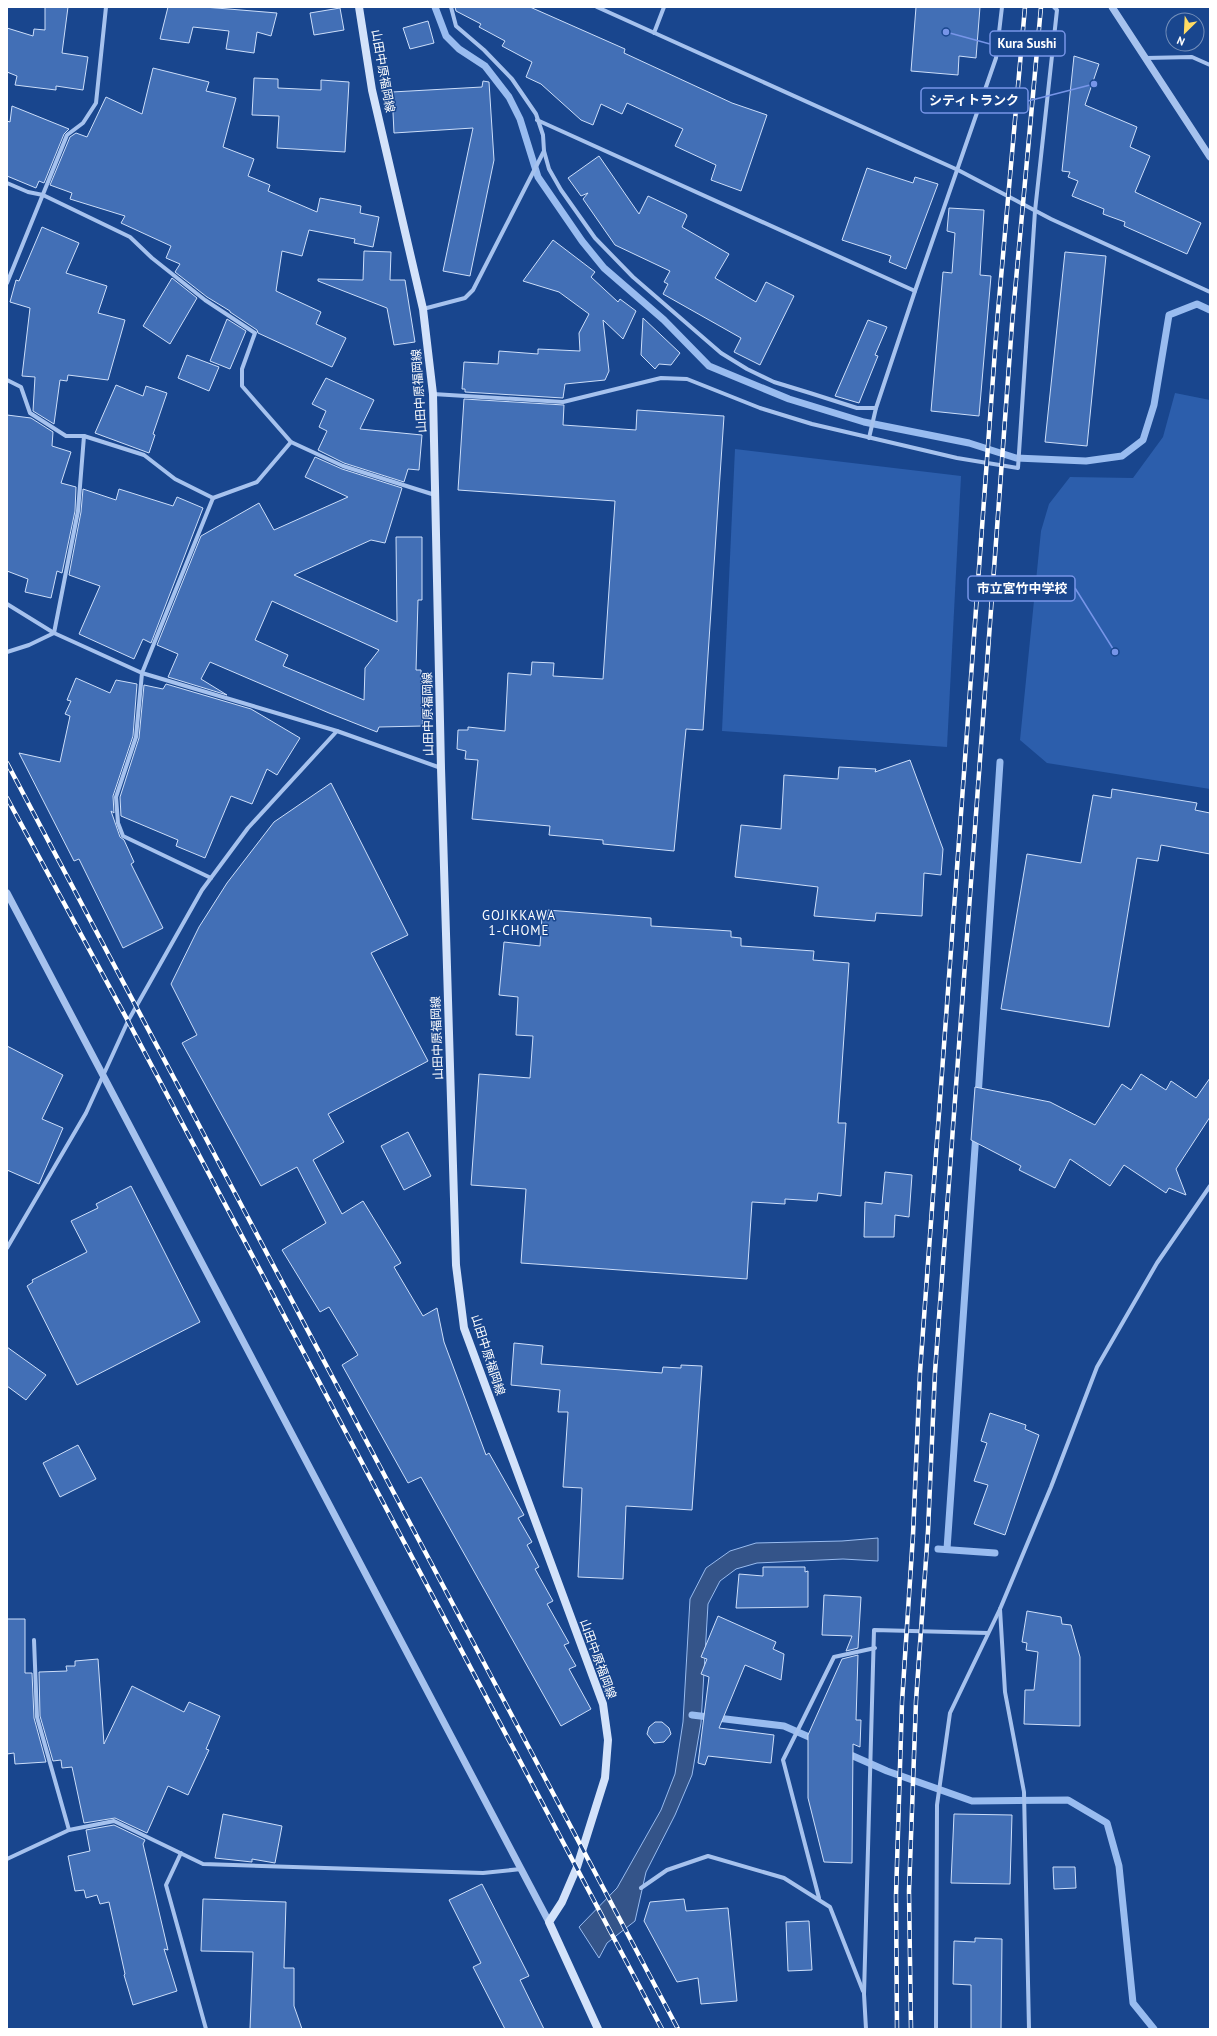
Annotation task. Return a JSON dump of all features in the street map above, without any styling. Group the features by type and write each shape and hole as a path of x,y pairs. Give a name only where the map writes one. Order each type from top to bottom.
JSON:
{"main road":[{"name":"山田中原福岡線","path":"359,7 372,90 423,309 433,394 441,768 456,1265 464,1328 603,1704 608,1740 605,1778 592,1821 577,1867 562,1902 549,1922"},
{"path":"549,1922 598,2029"}],"street":[{"path":"7,283 67,135 83,123 96,103 106,7"},
{"path":"451,7 456,26 484,50 512,79 536,114 542,135 544,151 550,169 558,184 595,238 633,277 721,353 774,382 857,408 876,408"},
{"path":"597,7 958,170 1035,211 1210,292"},
{"path":"654,33 664,7"},
{"path":"869,438 876,408 915,291 996,58 1002,7"},
{"path":"433,394 563,402 661,378 687,379 760,408 812,424 957,458 1018,468 1035,211 1057,10 1054,7"},
{"path":"1113,7 1210,157"},
{"path":"1146,58 1192,57 1210,65"},
{"path":"537,120 915,291"},
{"path":"423,309 465,298 473,290 544,151"},
{"path":"7,183 28,192 43,195 130,237 152,258 205,300 255,333 242,369 242,386 292,442 344,466 436,495"},
{"path":"7,380 21,387 30,413 66,436 84,436 144,455 175,479 213,498 257,482 292,442"},
{"path":"54,632 78,511 84,436"},
{"path":"211,878 123,836 118,824 116,797 136,737 142,673 213,498"},
{"path":"7,604 54,632 142,673 337,731 441,768"},
{"path":"7,652 29,645 54,632"},
{"path":"7,1248 86,1113 128,1021 202,890 248,828 337,731"},
{"path":"7,893 549,1922"},
{"path":"936,2029 938,1797 950,1713 1000,1609 1051,1487 1097,1367 1157,1262 1210,1186"},
{"path":"1000,1609 1004,1692 1024,1792 1029,2029"},
{"path":"866,2029 864,1994 872,1685 875,1648 874,1630 988,1633"},
{"path":"34,1640 37,1717 69,1830"},
{"path":"819,1898 783,1760 834,1657 875,1648"},
{"path":"7,1859 69,1830 114,1820 203,1864 483,1873 521,1869"},
{"path":"181,1853 166,1885 206,2029"},
{"path":"641,1888 667,1870 708,1856 784,1878 819,1898 830,1907 864,1994"}],"shaded area":[{"path":"1175,393 1210,400 1210,789 1047,763 1020,740 1041,531 1049,504 1070,477 1133,478 1163,437"},
{"path":"735,449 961,476 947,747 722,731"},
{"path":"878,1538 878,1561 843,1559 757,1563 736,1569 720,1581 708,1604 701,1723 692,1775 675,1815 646,1872 635,1921 607,1943 599,1958 579,1927 617,1888 661,1810 675,1774 683,1722 690,1599 706,1568 730,1551 756,1543 842,1541"}],"building":[{"path":"45,7 68,7 62,53 88,57 83,90 56,86 56,90 15,85 17,76 7,72 7,28 33,36 34,29 45,30"},
{"path":"168,7 204,7 277,13 271,36 257,32 254,53 226,49 229,31 193,27 189,43 160,39"},
{"path":"455,7 530,7 625,49 624,53 732,103 767,115 741,191 711,180 716,165 675,146 683,129 627,103 622,114 601,104 593,125 581,120 541,84 526,77 532,62 502,46 505,41 479,27 481,24 456,11"},
{"path":"916,7 980,7 976,58 959,56 958,75 911,71"},
{"path":"340,8 344,30 314,35 310,13"},
{"path":"428,21 434,43 410,49 403,28"},
{"path":"1074,56 1099,64 1085,105 1137,127 1130,147 1150,156 1135,192 1201,223 1187,254 1124,226 1125,222 1103,214 1104,209 1072,196 1078,181 1068,177 1070,172 1062,171"},
{"path":"153,68 209,82 206,91 236,98 223,147 254,159 248,176 270,185 268,191 317,212 320,198 361,206 360,213 379,217 373,247 354,243 355,239 309,230 302,256 282,251 276,291 321,312 316,324 346,338 332,367 258,333 257,330 207,297 175,272 180,264 166,258 171,246 121,223 125,216 70,199 72,193 50,185 70,137 76,133 87,137 106,97 142,114"},
{"path":"254,78 278,79 278,88 321,90 321,80 349,82 345,152 277,148 279,116 252,115"},
{"path":"483,81 489,82 494,160 470,276 443,271 473,128 394,133 392,92 482,87"},
{"path":"12,106 69,129 64,134 44,183 39,181 36,188 7,176 7,121 10,122"},
{"path":"599,156 639,214 648,196 686,214 687,216 682,227 729,254 715,278 756,302 766,282 794,296 760,365 734,352 741,338 663,294 668,284 664,282 670,271 615,245 583,199 588,193 581,196 568,178"},
{"path":"867,168 913,183 915,177 938,184 906,269 889,262 891,256 842,240"},
{"path":"949,208 984,210 980,275 991,276 979,416 931,411 943,272 952,273 955,233 947,231"},
{"path":"42,227 79,243 66,273 107,286 98,313 125,320 108,380 68,375 67,381 60,380 54,424 33,411 35,377 22,376 30,308 10,302 16,280 19,281"},
{"path":"553,240 595,272 591,277 618,302 620,299 636,311 623,339 603,320 609,371 605,380 565,384 563,398 465,392 465,389 462,389 464,362 498,364 499,351 538,354 538,349 580,351 579,333 589,314 559,292 523,281"},
{"path":"364,251 391,252 390,280 405,280 415,342 394,345 387,308 318,281 318,279 363,280"},
{"path":"1065,252 1106,256 1087,446 1045,442"},
{"path":"172,278 197,298 170,344 143,326"},
{"path":"643,318 680,353 671,365 659,364 655,369 641,355"},
{"path":"227,319 246,331 230,369 210,361"},
{"path":"868,320 887,327 875,355 878,356 859,403 835,396"},
{"path":"187,355 219,367 209,391 178,378"},
{"path":"326,378 374,400 360,429 422,435 419,470 408,469 404,482 344,463 318,450 327,431 319,427 326,411 312,404"},
{"path":"116,385 143,396 146,386 167,393 153,434 155,435 149,453 95,433"},
{"path":"464,399 564,405 563,425 636,430 637,410 724,416 703,730 686,729 674,851 603,844 603,840 549,835 550,826 472,819 478,760 465,759 466,751 457,749 458,730 468,730 468,727 505,731 508,673 531,675 532,662 554,663 553,676 603,679 615,501 458,490"},
{"path":"7,415 31,418 53,432 52,446 71,452 61,483 76,487 75,511 62,573 57,571 51,598 25,592 28,579 7,571"},
{"path":"315,457 342,469 402,488 385,543 371,540 294,575 397,622 396,537 422,537 422,600 418,600 416,670 421,670 423,726 379,727 377,732 210,662 201,679 227,695 168,677 178,654 157,645 201,536 259,503 274,530 348,497 305,477","holes":["272,601 379,650 365,668 364,700 283,666 288,655 255,640"]},
{"path":"83,489 116,500 119,489 173,506 177,497 203,508 151,643 143,639 134,659 79,634 100,586 69,575 81,512"},
{"path":"76,678 110,693 116,680 137,684 133,736 113,796 114,813 111,811 120,837 124,840 134,862 131,864 163,928 123,948 79,859 74,861 19,753 60,762 70,716 65,714 71,701 67,700"},
{"path":"166,684 251,709 300,738 277,775 267,769 252,804 231,796 205,858 176,846 178,840 121,816 120,797 139,738 144,685 163,689"},
{"path":"910,760 943,849 941,875 924,873 922,916 876,913 875,921 814,916 818,887 735,877 741,825 781,829 784,775 838,779 839,767 876,769 875,772"},
{"path":"331,783 408,935 371,953 428,1061 328,1114 344,1142 313,1160 342,1214 363,1201 401,1263 394,1267 423,1316 437,1308 444,1342 486,1455 489,1453 524,1515 518,1518 532,1542 527,1545 539,1567 535,1569 553,1601 547,1604 569,1643 564,1645 576,1666 569,1669 591,1709 561,1726 421,1477 408,1483 342,1365 358,1355 329,1307 320,1312 282,1250 326,1223 297,1167 261,1186 182,1043 197,1035 171,984 199,927 227,883 274,822"},
{"path":"1112,789 1197,803 1195,810 1210,813 1210,854 1161,845 1158,861 1137,858 1109,1027 1001,1009 1027,854 1081,863 1093,795 1111,798"},
{"path":"547,910 651,918 651,926 731,931 731,937 741,938 741,946 814,951 813,960 849,963 838,1123 846,1123 841,1196 818,1193 817,1201 785,1199 785,1204 752,1202 747,1279 521,1263 526,1189 471,1185 479,1074 530,1078 533,1036 516,1035 518,997 499,995 504,942 540,946 542,916 547,916"},
{"path":"7,1046 63,1075 42,1119 63,1128 39,1184 7,1170"},
{"path":"1141,1074 1166,1090 1171,1081 1196,1098 1210,1078 1210,1117 1176,1169 1186,1195 1169,1188 1166,1193 1124,1165 1110,1186 1070,1159 1055,1188 1019,1170 1021,1166 971,1140 975,1087 1050,1102 1095,1125 1122,1084 1131,1090"},
{"path":"408,1132 431,1176 404,1190 381,1146"},
{"path":"885,1172 912,1175 909,1217 895,1215 894,1237 864,1237 865,1202 882,1204"},
{"path":"131,1186 200,1322 77,1385 27,1286 33,1282 32,1280 87,1252 71,1221 98,1208 96,1204"},
{"path":"514,1343 543,1346 541,1364 662,1373 663,1367 681,1368 681,1365 702,1366 692,1510 626,1506 623,1579 578,1577 582,1488 563,1487 568,1412 558,1412 560,1390 511,1385"},
{"path":"7,1347 46,1375 26,1400 7,1386"},
{"path":"990,1413 1026,1425 1025,1429 1039,1435 1005,1535 974,1524 988,1485 974,1481 987,1443 981,1441"},
{"path":"78,1445 96,1479 60,1497 43,1463"},
{"path":"763,1567 805,1567 805,1572 808,1571 808,1607 736,1608 739,1574 763,1576"},
{"path":"824,1595 861,1597 858,1648 846,1651 852,1636 822,1635"},
{"path":"1027,1611 1061,1617 1062,1624 1071,1625 1080,1657 1080,1726 1024,1724 1025,1690 1034,1690 1038,1652 1026,1650 1027,1643 1022,1642"},
{"path":"718,1616 776,1642 773,1649 784,1654 781,1680 745,1665 719,1728 774,1735 771,1763 708,1756 705,1765 698,1763 709,1677 701,1674 707,1659 701,1657"},
{"path":"7,1619 25,1619 25,1673 32,1673 34,1718 46,1762 15,1764 14,1753 7,1754"},
{"path":"858,1655 856,1720 861,1720 860,1747 853,1744 852,1863 824,1862 808,1798 808,1735 842,1659"},
{"path":"98,1659 104,1744 132,1686 184,1712 189,1702 220,1716 206,1749 209,1750 188,1795 168,1786 147,1833 115,1818 84,1823 72,1767 62,1768 61,1760 53,1761 40,1716 39,1672 67,1671 66,1666 75,1666 75,1661"},
{"path":"655,1722 662,1722 669,1728 671,1734 664,1742 654,1743 647,1734 649,1727"},
{"path":"223,1814 282,1826 275,1863 252,1859 252,1862 215,1858"},
{"path":"954,1814 1012,1815 1010,1884 951,1883"},
{"path":"114,1825 145,1840 143,1844 168,1950 164,1949 177,1991 133,2005 124,1975 109,1902 100,1904 97,1895 86,1898 84,1890 75,1891 68,1856 90,1851 86,1830"},
{"path":"1053,1867 1075,1867 1076,1888 1054,1889"},
{"path":"482,1884 529,1976 520,1980 544,2029 505,2029 473,1967 481,1963 449,1900"},
{"path":"203,1899 286,1902 284,1968 294,1968 294,2006 302,2029 250,2029 253,1952 201,1951"},
{"path":"684,1899 686,1911 728,1908 737,2001 701,2004 698,1978 677,1982 644,1921 650,1902"},
{"path":"809,1921 812,1970 788,1971 786,1922"},
{"path":"975,1938 1002,1939 1001,2029 971,2029 971,1985 953,1984 954,1941 975,1942"}],"waterway":[{"path":"435,7 446,36 459,49 485,66 509,97 520,119 538,177 582,241 604,268 664,320 709,366 789,399 864,422 969,443 1016,458 1086,461 1122,456 1143,440 1154,405 1169,315 1197,304 1210,310"},
{"path":"978,1097 1000,762"},
{"path":"947,1549 976,1133"},
{"path":"938,1549 995,1553"},
{"path":"692,1715 784,1726 816,1740"},
{"path":"844,1752 887,1771 972,1801 1068,1800 1107,1823 1119,1866 1133,2003 1154,2029"}],"railway":[{"path":"897,2029 896,1896 902,1702 913,1535 920,1372 997,323 1025,7"},
{"path":"911,2029 909,1891 916,1701 928,1531 935,1372 1012,324 1041,7"},
{"path":"7,763 678,2029"},
{"path":"7,798 128,1021 662,2029"}],"place":[{"name":"Kura Sushi","path":"946,32"},
{"name":"シティトランク","path":"1094,84"},
{"name":"市立宮竹中学校","path":"1115,652"}],"district":[{"name":"GOJIKKAWA 1-CHOME","path":"519,922"}]}
